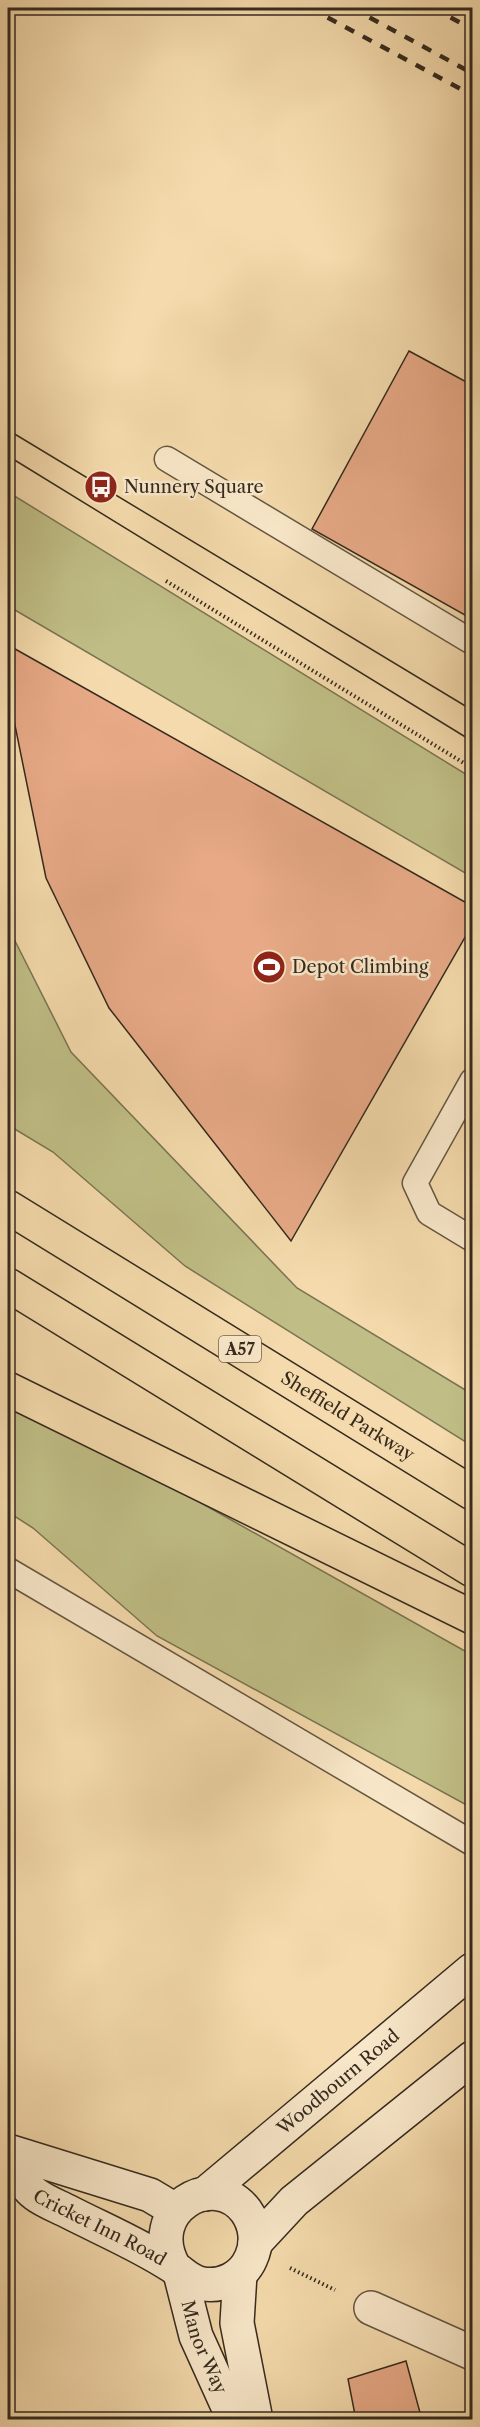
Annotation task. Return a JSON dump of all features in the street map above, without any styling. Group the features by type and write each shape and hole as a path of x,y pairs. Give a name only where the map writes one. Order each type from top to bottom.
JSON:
{"highway":[{"name":"Sheffield Parkway","path":"8,1207 472,1493"},
{"path":"8,1285 472,1570"},
{"path":"8,1389 472,1617"}],"street":[{"name":"Woodbourn Road","path":"205,2194 472,1970"},
{"path":"250,2256 294,2201 472,2058"},
{"name":"Cricket Inn Road","path":"8,2151 150,2195 175,2210"},
{"name":"Cricket Inn Road","path":"8,2158 34,2194 177,2270"},
{"path":"175,2210 189,2199 205,2194"},
{"name":"Manor Way","path":"205,2194 228,2197 245,2211 255,2231 237,2323 256,2420"},
{"name":"Manor Way","path":"175,2210 165,2234 167,2255 177,2270 196,2336 234,2420"},
{"name":"Manor Way","path":"177,2270 196,2283 224,2283 250,2256"},
{"path":"371,2308 472,2353"}],"lane":[{"path":"167,459 472,642"},
{"path":"472,1081 415,1183 429,1213 472,1239"},
{"path":"8,1570 472,1843"}],"path":[{"path":"166,581 472,768"},
{"path":"250,2256 371,2308"}],"shaded area":[{"path":"8,492 472,778 472,877 8,606"},
{"path":"8,927 71,1052 297,1288 472,1394 472,1446 185,1266 53,1152 8,1125"},
{"path":"8,1402 78,1434 472,1655 472,1808 157,1636 33,1528 8,1512"}],"building":[{"path":"409,351 472,385 472,619 312,529"},
{"name":"Depot Climbing","path":"8,645 472,906 472,925 291,1241 109,1008 46,878 8,691"},
{"path":"406,2361 422,2420 356,2420 348,2379"}],"tram line":[{"path":"8,430 472,710"},
{"path":"8,456 472,741"}],"railway":[{"path":"310,8 472,95"},
{"path":"352,8 472,73"},
{"path":"433,8 472,29"}],"place":[{"name":"Nunnery Square","path":"101,487"},
{"name":"Depot Climbing","path":"269,967"}]}
